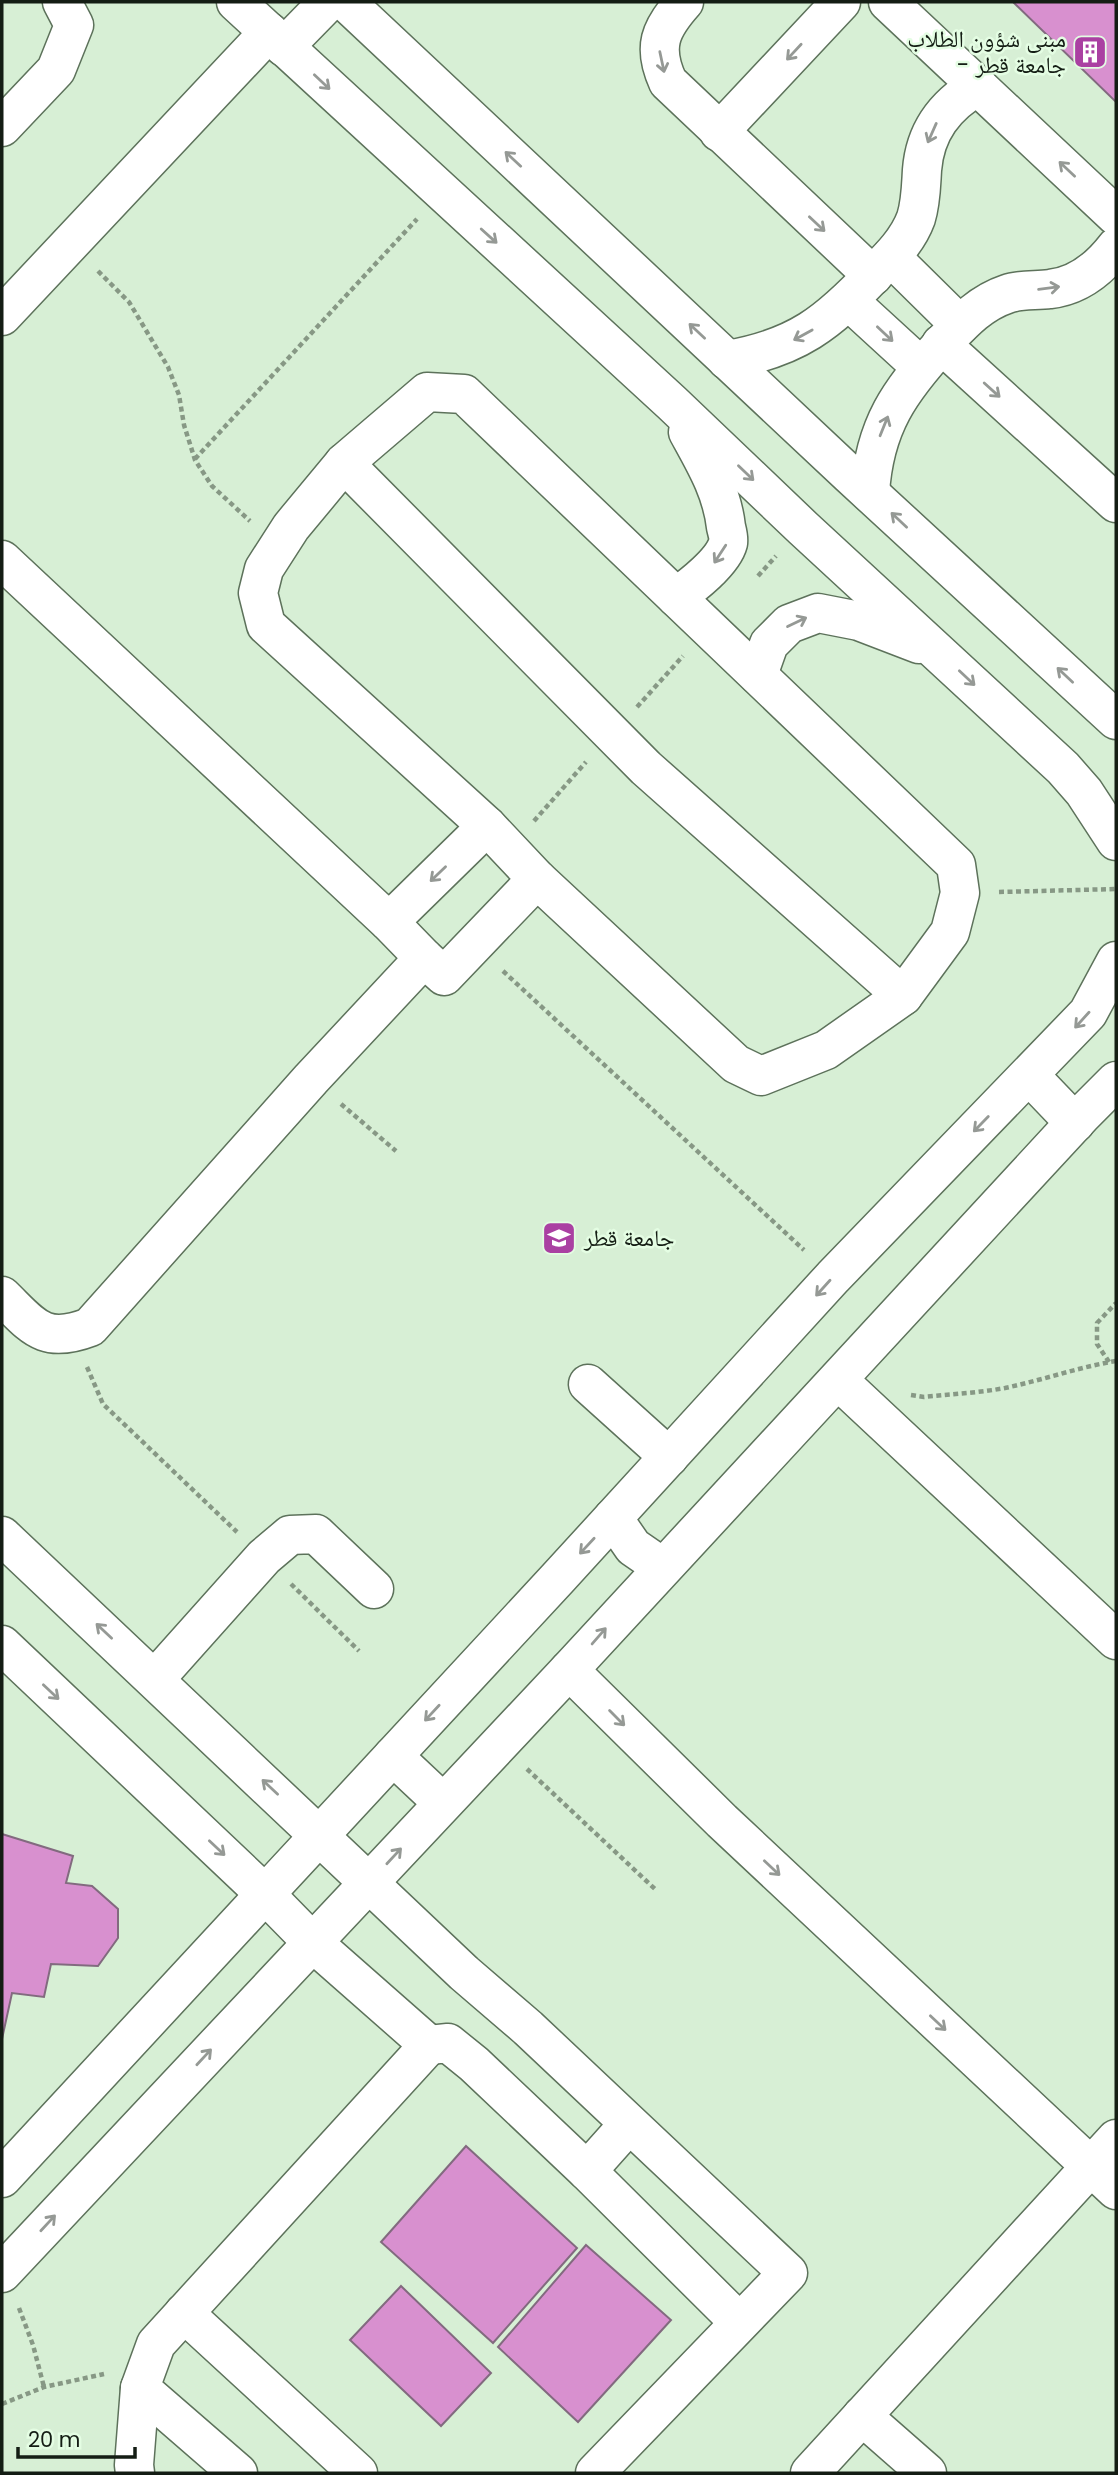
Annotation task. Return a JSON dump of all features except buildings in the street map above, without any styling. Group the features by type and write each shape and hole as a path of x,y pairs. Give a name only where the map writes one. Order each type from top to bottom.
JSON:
{"street":[{"path":"2,127 56,70 74,25 62,2"},
{"path":"2,316 70,243 258,19 327,2"},
{"path":"346,2 1116,720"},
{"path":"684,2 665,26 660,40 662,69 677,93 941,345 1113,494"},
{"path":"719,132 841,2"},
{"path":"888,2 1116,216"},
{"path":"258,19 1063,768 1084,792 1116,841"},
{"path":"727,360 781,347 829,319 871,278 905,239 916,218 921,195 924,154 937,121 949,106 978,86"},
{"path":"870,493 871,469 883,425 900,394 941,345 982,306 1009,293 1070,284 1089,275 1116,247"},
{"path":"871,278 941,345"},
{"path":"427,392 464,394 677,597 956,865 960,893 950,932 903,996 826,1050 761,1076 736,1064 537,879 498,838 266,625 258,593 264,569 291,527 344,463 427,392"},
{"path":"672,403 711,472 724,508 728,542 714,564 697,582 677,597"},
{"path":"344,463 646,768 903,996"},
{"path":"2,559 434,967"},
{"path":"758,675 769,644 789,624 818,613 859,621 937,650"},
{"path":"389,922 498,838"},
{"path":"2,1296 38,1331 55,1335 73,1334 90,1327 311,1079 434,967 474,944 537,879"},
{"path":"2,2178 266,1895 319,1834 833,1277 1088,1013 1116,961"},
{"path":"1029,1075 1075,1123"},
{"path":"6,2287 312,1942 1116,1082"},
{"path":"847,1370 1116,1640"},
{"path":"588,1384 669,1457"},
{"path":"613,1518 633,1547 662,1567"},
{"path":"155,1679 264,1557 290,1535 316,1534 374,1589"},
{"path":"2,1536 369,1884 788,2273 595,2473"},
{"path":"2,1645 266,1895 312,1942 429,2045"},
{"path":"569,1670 722,1821 1103,2178"},
{"path":"393,1755 443,1803"},
{"path":"135,2473 143,2377 156,2344 429,2045 448,2043 474,2064 740,2322"},
{"path":"587,2172 629,2124"},
{"path":"810,2473 862,2416 1103,2178 1116,2138"},
{"path":"184,2313 358,2473"},
{"path":"143,2377 239,2473"},
{"path":"862,2416 927,2473"}],"path":[{"path":"195,460 442,193"},
{"path":"70,243 129,302 168,367 179,395 184,425 195,460 212,486 278,547"},
{"path":"756,578 803,528"},
{"path":"498,838 612,734 708,628"},
{"path":"960,893 1116,890"},
{"path":"474,944 833,1277"},
{"path":"311,1079 396,1151"},
{"path":"1109,1362 1097,1344 1097,1323 1116,1303"},
{"path":"73,1334 103,1404 359,1651"},
{"path":"847,1370 898,1392 924,1397 1001,1388 1116,1361"},
{"path":"499,1743 656,1891"},
{"path":"6,2287 27,2328 44,2387"},
{"path":"2,2404 44,2387 143,2377"}],"place":[{"name":"مبنى شؤون الطلاب - جامعة قطر","path":"1090,52"},
{"name":"جامعة قطر","path":"559,1238"}]}
